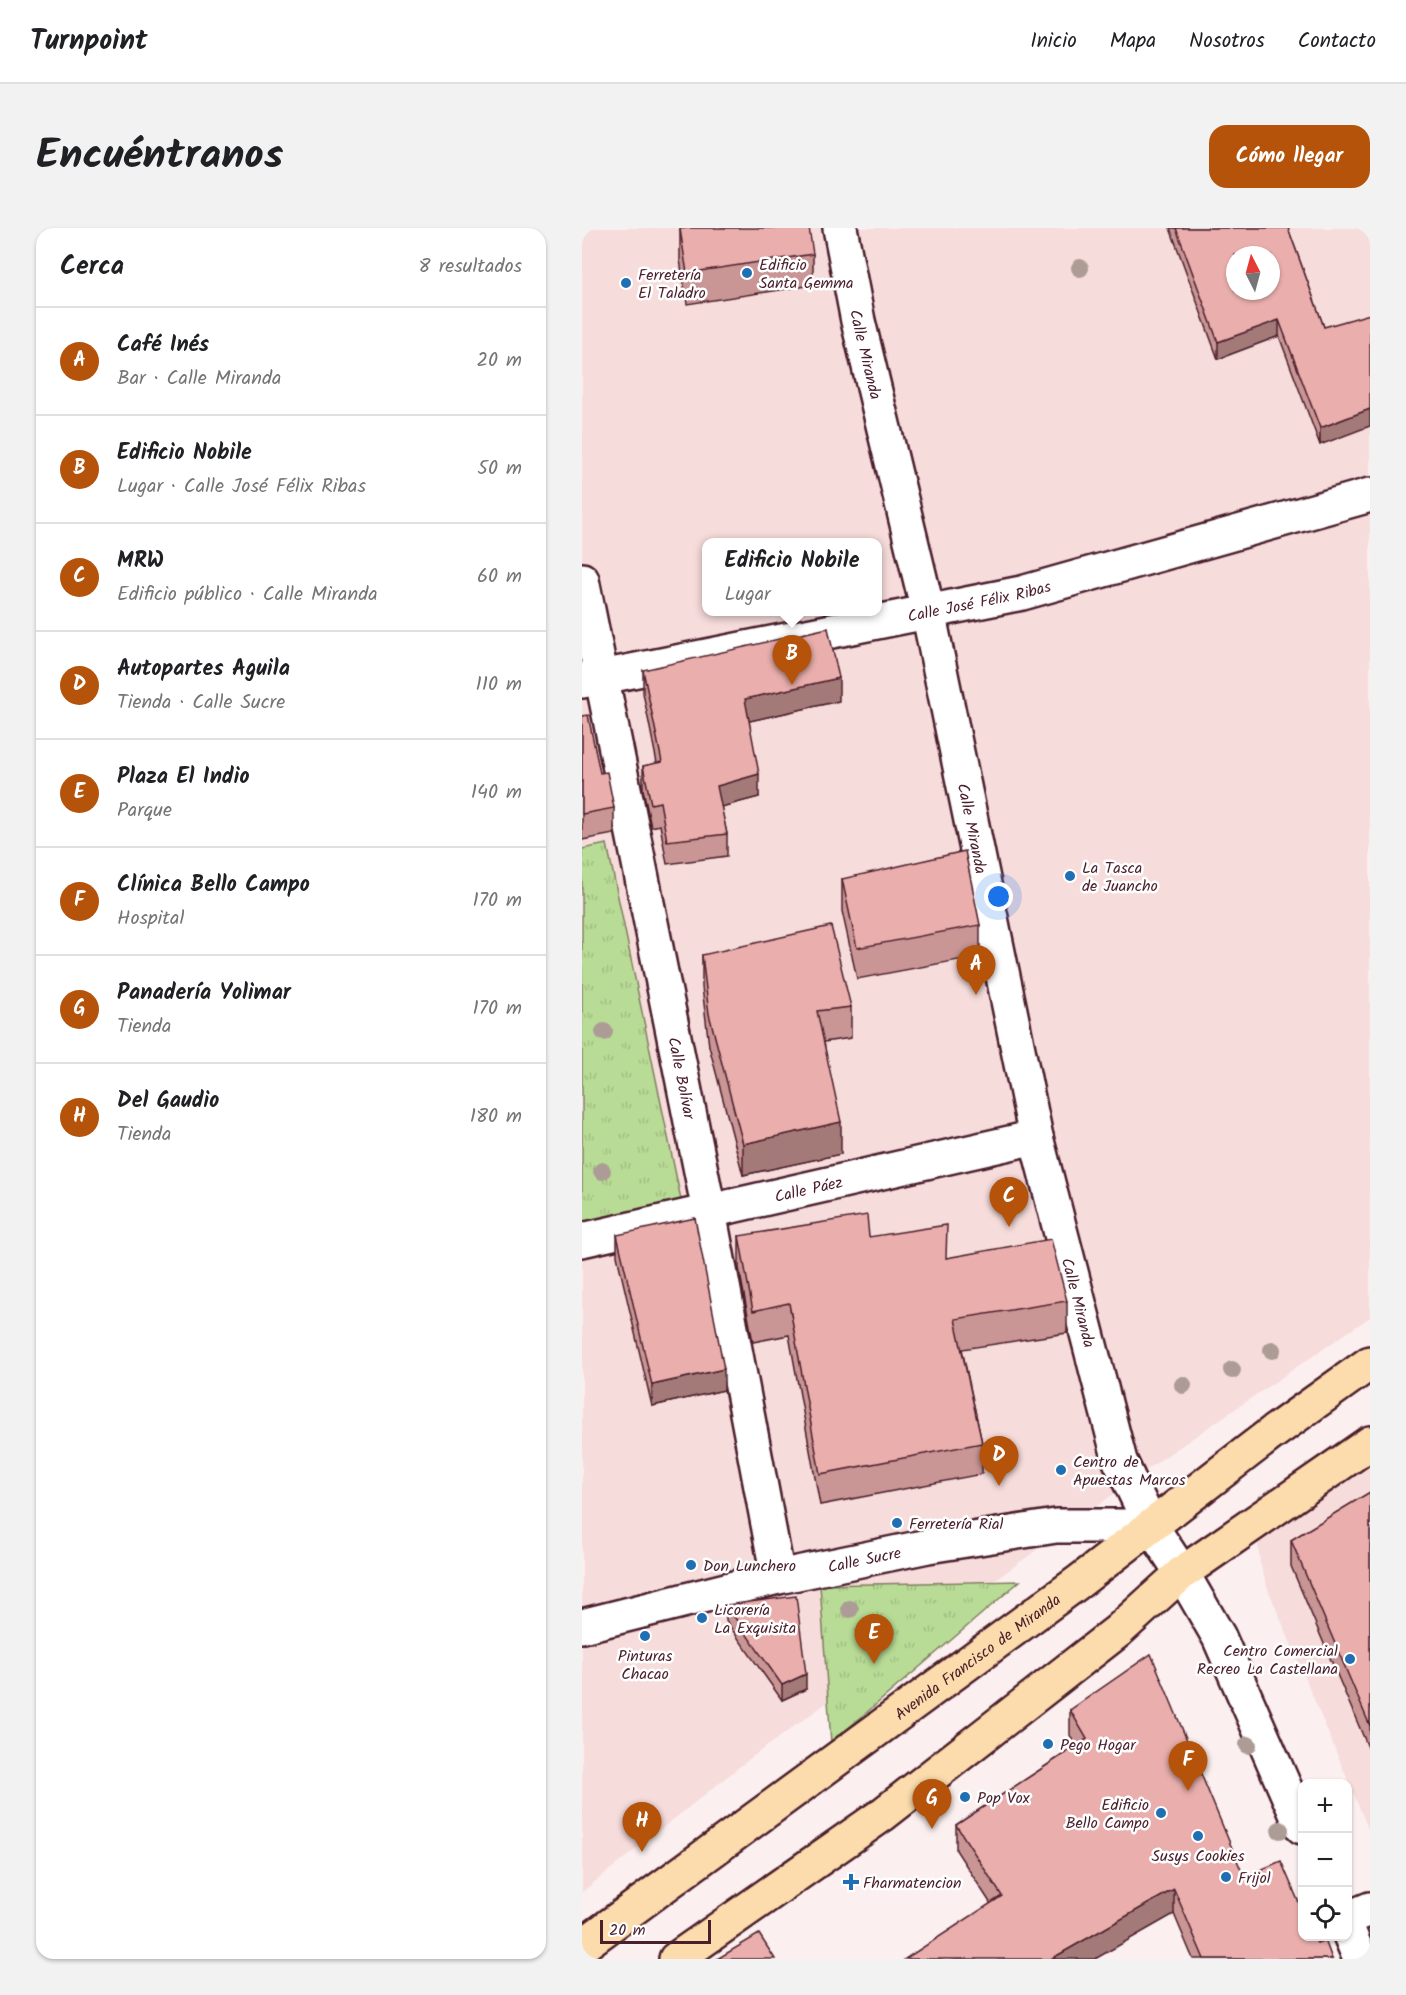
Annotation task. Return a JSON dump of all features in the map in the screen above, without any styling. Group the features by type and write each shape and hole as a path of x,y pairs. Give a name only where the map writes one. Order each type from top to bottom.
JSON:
{"main road":[{"name":"Avenida Francisco de Miranda","path":"582,1946 1151,1526 1272,1433 1370,1364"},
{"path":"676,1959 882,1815 1118,1631 1182,1573 1370,1443"}],"street":[{"name":"Calle Miranda","path":"840,228 858,321 927,611 1036,1137 1120,1461 1151,1526 1182,1573 1219,1637 1298,1818"},
{"name":"Calle José Félix Ribas","path":"592,679 1060,583 1370,495"},
{"name":"Calle Bolívar","path":"582,580 592,679 709,1210 778,1577"},
{"name":"Calle Páez","path":"582,1240 1036,1137"},
{"name":"Calle Sucre","path":"582,1626 778,1577 928,1546 1056,1526 1151,1526"},
{"path":"1352,1916 1370,1910"},
{"path":"1352,1941 1360,1959"}],"shaded area":[{"path":"582,228 1370,228 1370,1317 1156,1463 748,1760 582,1892"},
{"path":"1370,1452 1370,1833 1352,1790 1352,1779 1347,1779 1268,1589 1260,1563 1258,1544 1265,1530"}],"green space":[{"path":"607,844 684,1214 582,1235 582,849"},
{"path":"1020,1581 831,1743 820,1585"}],"building":[{"path":"809,228 813,254 687,273 680,229"},
{"path":"1176,228 1288,228 1324,327 1370,314 1370,409 1320,428 1279,320 1218,342"},
{"path":"828,628 839,678 745,699 759,774 717,786 727,834 667,841 660,802 651,804 643,766 662,762 643,670"},
{"path":"588,715 600,773 607,772 614,808 582,814 582,716"},
{"path":"965,851 980,925 857,948 842,879"},
{"path":"831,926 851,1007 817,1011 841,1122 743,1144 709,1014 702,955"},
{"path":"867,1215 869,1237 947,1225 946,1258 1051,1239 1067,1301 955,1319 982,1443 820,1474 789,1303 753,1311 739,1236"},
{"path":"695,1218 724,1369 652,1385 617,1235"},
{"name":"Centro Comercial Recreo La Castellana","path":"1370,1492 1370,1726 1291,1540"},
{"path":"796,1596 806,1674 782,1685 726,1605"},
{"path":"1151,1654 1244,1877 1281,1861 1298,1901 1298,1941 1316,1941 1317,1943 1325,1941 1332,1959 1204,1959 1174,1889 1051,1959 905,1959 1002,1896 956,1825 1087,1739 1070,1710"},
{"path":"759,1934 775,1959 717,1959"}],"place":[{"name":"Edificio Santa Gemma","path":"747,273"},
{"name":"Ferretería El Taladro","path":"626,283"},
{"name":"Edificio Nobile","path":"792,685"},
{"name":"La Tasca de Juancho","path":"1070,876"},
{"name":"Café Inés","path":"976,995"},
{"name":"MRW","path":"1009,1227"},
{"name":"Centro de Apuestas Marcos","path":"1061,1470"},
{"name":"Autopartes Aguila","path":"999,1486"},
{"name":"Ferretería Rial","path":"897,1523"},
{"name":"Don Lunchero","path":"691,1565"},
{"name":"Licorería La Exquisita","path":"702,1618"},
{"name":"Pinturas Chacao","path":"645,1636"},
{"name":"Centro Comercial Recreo La Castellana","path":"1350,1659"},
{"name":"Plaza El Indio","path":"874,1664"},
{"name":"Pego Hogar","path":"1048,1744"},
{"name":"Clínica Bello Campo","path":"1188,1791"},
{"name":"Pop Vox","path":"965,1797"},
{"name":"Edificio Bello Campo","path":"1161,1813"},
{"name":"Panadería Yolimar","path":"932,1829"},
{"name":"Susys Cookies","path":"1198,1836"},
{"name":"Del Gaudio","path":"642,1852"},
{"name":"Frijol","path":"1226,1877"},
{"name":"Fharmatencion","path":"851,1882"}]}
